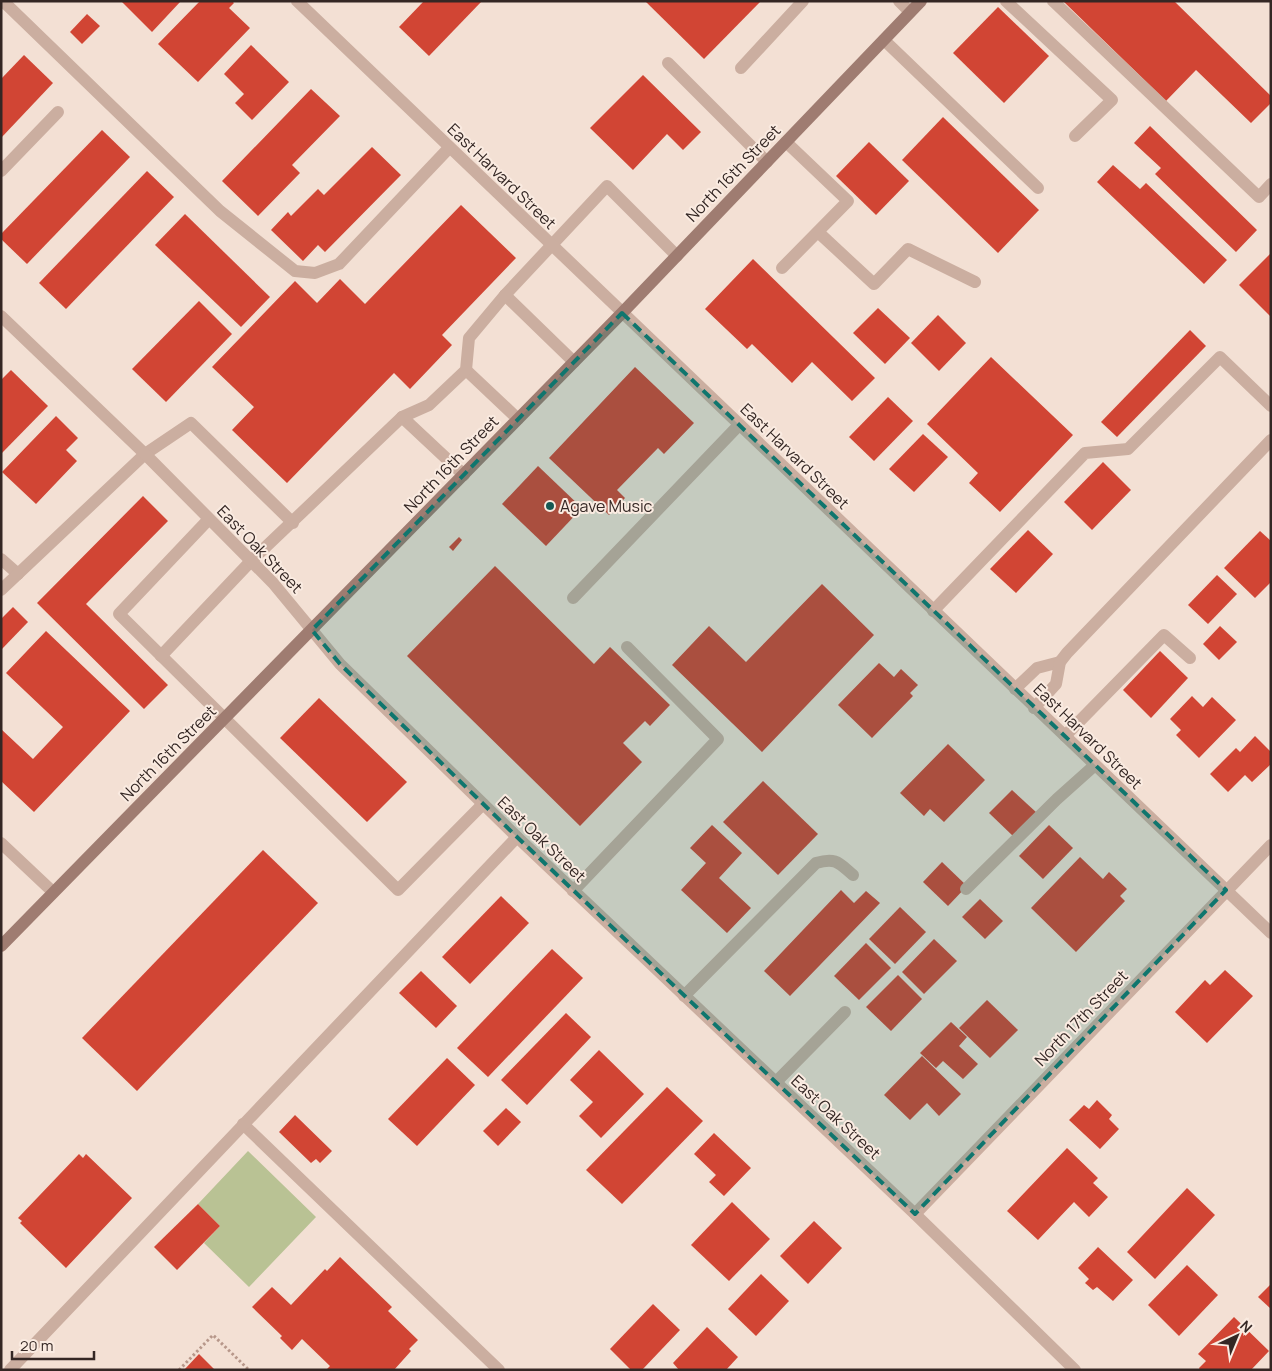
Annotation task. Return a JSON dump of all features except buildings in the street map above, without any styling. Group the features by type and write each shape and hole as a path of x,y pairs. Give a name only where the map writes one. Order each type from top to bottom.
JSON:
{"main road":[{"name":"North 16th Street","path":"1,946 622,313 921,1"}],"street":[{"path":"3,1 220,211 295,271 315,273 339,264 449,148"},
{"name":"East Harvard Street","path":"297,1 1271,933"},
{"path":"741,68 803,1"},
{"path":"899,1 910,12"},
{"path":"1006,1 1112,100 1075,136"},
{"path":"1053,1 1259,197 1271,184"},
{"path":"884,40 1038,188"},
{"path":"668,63 767,162"},
{"path":"1,171 58,112"},
{"path":"782,268 848,201 786,142"},
{"path":"161,656 251,561 402,417 429,405 466,370 469,338 550,245 607,186 677,256"},
{"path":"818,232 874,284 908,249 975,282"},
{"path":"505,295 574,362"},
{"name":"East Oak Street","path":"1,316 145,454 251,561 282,593 340,664 517,838 915,1214 1075,1370"},
{"path":"933,611 1085,452 1128,449 1220,357 1271,406"},
{"path":"466,370 518,419"},
{"path":"402,417 464,475"},
{"path":"1,590 145,454 191,423 293,523"},
{"path":"573,598 739,425"},
{"path":"1016,689 1037,668 1060,662 1271,440"},
{"path":"209,519 119,614 398,890 483,804"},
{"path":"1,559 18,574"},
{"path":"1065,736 1164,635 1190,658"},
{"path":"573,891 718,739 627,647"},
{"path":"1034,708 1056,684 1060,662"},
{"path":"966,889 1057,799 1095,765"},
{"path":"10,1370 517,838"},
{"path":"1,843 53,892"},
{"name":"North 17th Street","path":"915,1214 1271,845"},
{"path":"684,996 816,863 836,860 853,875"},
{"path":"776,1082 845,1012"},
{"path":"244,1124 498,1370"}],"path":[{"path":"179,1370 213,1335 249,1370"}],"highlighted area":[{"path":"622,313 1226,890 915,1214 517,837 340,664 312,630"}],"green space":[{"path":"248,1151 316,1217 249,1287 204,1243 220,1226 198,1204"}],"place":[{"name":"Agave Music","path":"550,506"}]}
